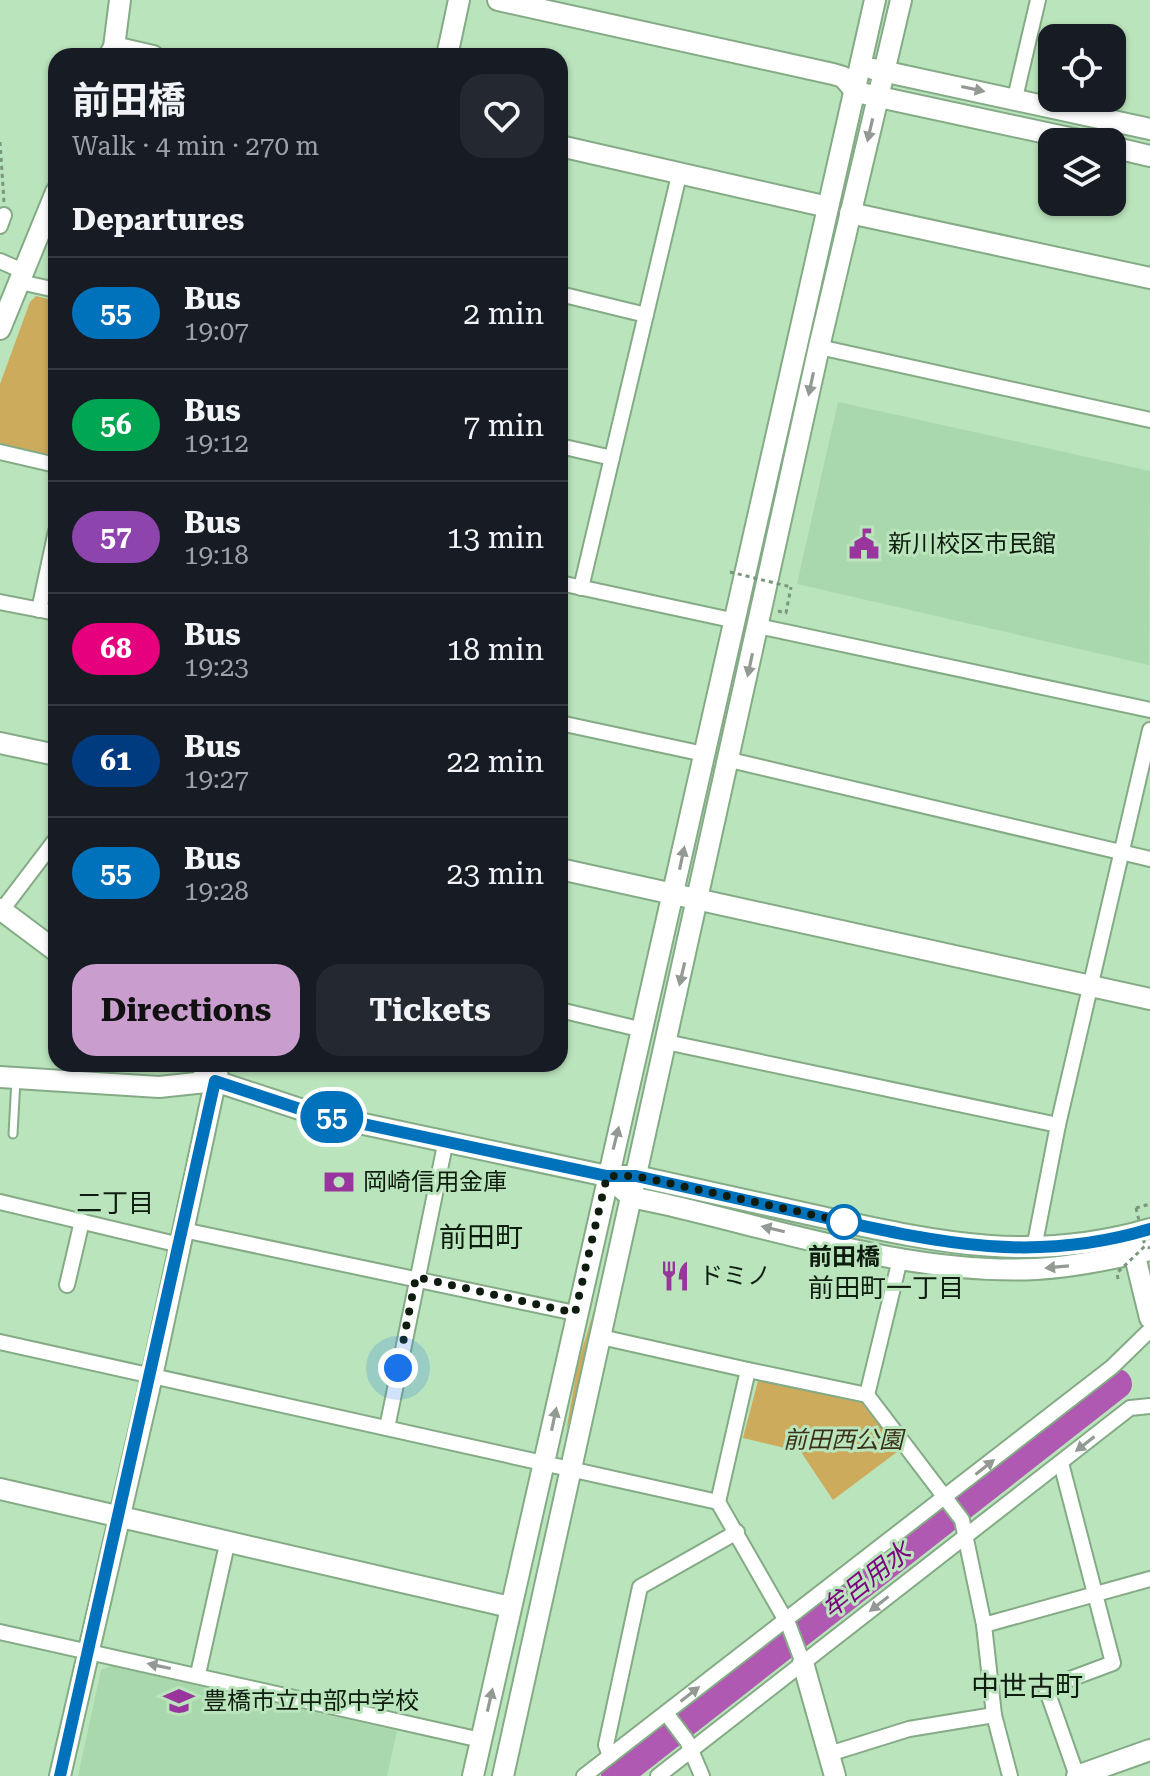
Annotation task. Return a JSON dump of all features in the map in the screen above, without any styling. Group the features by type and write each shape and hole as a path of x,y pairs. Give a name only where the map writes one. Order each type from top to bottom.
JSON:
{"street":[{"path":"113,48 120,0"},
{"path":"449,48 459,0"},
{"path":"498,0 854,79 878,96 1038,131"},
{"path":"473,1776 545,1464 575,1313 736,621 854,79 875,0"},
{"path":"503,1776 819,347 901,0"},
{"path":"1015,98 1038,0"},
{"path":"854,79 885,71 1150,129"},
{"path":"568,148 828,207"},
{"path":"1126,150 1150,156"},
{"path":"581,588 680,171"},
{"path":"1,325 48,212"},
{"path":"850,213 1150,278"},
{"path":"0,261 22,277 48,287"},
{"path":"568,296 646,315"},
{"path":"819,347 1150,420"},
{"path":"568,448 612,458"},
{"path":"0,452 48,463"},
{"path":"39,610 48,568"},
{"path":"568,585 736,621"},
{"path":"0,602 48,612"},
{"path":"758,626 1150,710"},
{"path":"568,725 704,754"},
{"path":"1034,1248 1058,1125 1123,853 1146,772 1150,730"},
{"path":"0,743 48,753"},
{"path":"730,760 1150,859"},
{"path":"48,849 1,910 48,945"},
{"path":"568,871 1150,999"},
{"path":"568,1012 643,1030"},
{"path":"666,1042 1058,1125"},
{"path":"8,1077 159,1087 217,1073 312,1113 607,1176 900,1259 951,1266 1034,1269 1143,1244"},
{"path":"60,1776 86,1650 152,1376 217,1073"},
{"path":"387,1428 446,1140"},
{"path":"634,1186 948,1244 1034,1248 1143,1244"},
{"path":"0,1202 82,1221 416,1277 575,1313"},
{"path":"67,1285 82,1221"},
{"path":"1143,1244 1150,1318"},
{"path":"867,1395 900,1259"},
{"path":"584,1776 669,1717 947,1499 1112,1367 1150,1330"},
{"path":"601,1337 867,1395 947,1499 965,1528 984,1625 994,1715 1010,1776"},
{"path":"0,1342 718,1502"},
{"path":"748,1370 718,1502 797,1643 835,1776"},
{"path":"658,1776 688,1745 803,1663 965,1528 1061,1463 1130,1408 1150,1406"},
{"path":"1061,1463 1113,1663 1046,1688 1077,1776 1150,1750"},
{"path":"0,1489 510,1607"},
{"path":"610,1756 606,1745 640,1587 737,1532"},
{"path":"198,1674 228,1540"},
{"path":"984,1625 1150,1579"},
{"path":"0,1632 481,1740"},
{"path":"829,1754 909,1729 994,1715"},
{"path":"669,1717 688,1745 702,1776"}],"lane":[{"path":"8,1077 13,1134"}],"path":[{"path":"0,142 5,188 2,221"},
{"path":"730,572 791,587 786,613 778,612 787,576"},
{"path":"1118,1279 1117,1273 1143,1244 1136,1208 1150,1204"}],"shaded area":[{"path":"838,402 1150,471 1149,665 797,584"},
{"name":"豊橋市立中部中学校","path":"111,1666 397,1731 387,1776 78,1776 101,1670"}],"green space":[{"path":"36,296 48,299 48,458 0,447 0,384 30,302"},
{"path":"603,1281 599,1326 566,1432 578,1363"},
{"name":"前田西公園","path":"759,1377 869,1404 901,1449 833,1500 801,1452 743,1438"}],"waterway":[{"name":"牟呂用水","path":"616,1776 1117,1384"}],"bus line":[{"name":"55","path":"60,1776 86,1650 152,1376 215,1081 312,1113 607,1176 636,1176 948,1244 1034,1248 1083,1244 1150,1229"}],"place":[{"name":"新川校区市民館","path":"864,544"},
{"name":"岡崎信用金庫","path":"339,1182"},
{"name":"前田橋","path":"844,1222"},
{"name":"ドミノ","path":"675,1276"},
{"name":"豊橋市立中部中学校","path":"179,1701"}],"district":[{"name":"二丁目","path":"115,1203"},
{"name":"前田町","path":"481,1237"},
{"name":"前田町一丁目","path":"886,1288"},
{"name":"中世古町","path":"1027,1686"}],"route":[{"path":"398,1368 416,1277 575,1313 607,1176 636,1176 855,1224 844,1222"}]}
